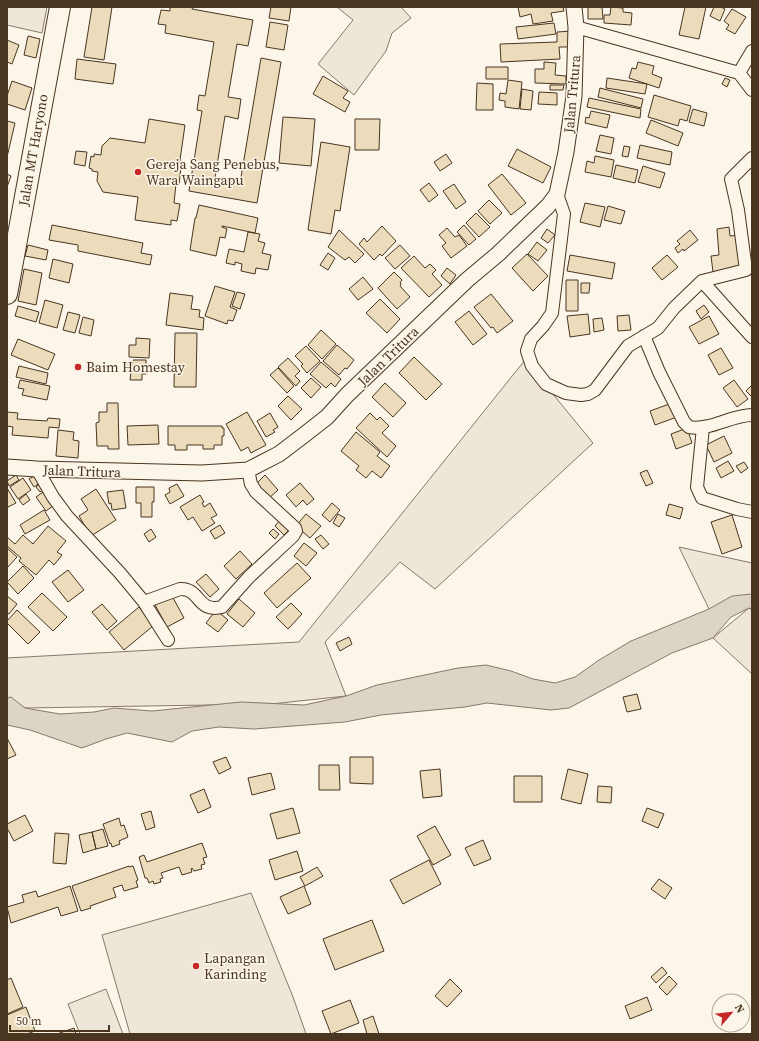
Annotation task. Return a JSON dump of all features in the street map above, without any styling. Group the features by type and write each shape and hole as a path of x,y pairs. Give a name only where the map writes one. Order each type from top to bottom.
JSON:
{"highway":[{"name":"Jalan MT Haryono","path":"7,294 60,7"}],"street":[{"name":"Jalan Tritura","path":"7,467 37,470 202,473 248,470 279,454 326,417 467,280 498,254 536,218 557,194 574,96 576,27 574,7"},
{"path":"576,27 739,73 752,90"},
{"path":"739,73 752,51"},
{"path":"557,194 564,214 552,313 543,326 530,339 527,351 532,366 546,384 566,393 581,395 588,394 595,390 628,346 658,328 674,308 702,281 749,270 731,179 752,158"},
{"path":"702,281 752,337"},
{"path":"644,336 684,422 689,427 694,428 739,416 752,415"},
{"path":"703,426 697,487 702,498 722,506 752,512"},
{"path":"37,470 53,497 67,516 120,573 144,602 168,640"},
{"path":"144,602 180,589 186,589 191,590 206,607 222,607 249,577 293,536 296,531 294,528 256,492 251,484 248,470"}],"shaded area":[{"path":"7,7 47,7 42,33 7,25"},
{"path":"337,7 401,7 411,18 392,33 386,51 354,95 318,64 353,20"},
{"path":"525,360 593,443 435,589 400,562 325,642 346,696 271,704 25,708 7,703 7,658 299,642"},
{"path":"679,547 752,563 752,603 709,609"},
{"path":"752,594 752,609 749,608 731,617 713,638 672,653 569,708 551,710 487,703 465,707 381,715 345,722 254,729 219,727 192,731 172,742 127,733 82,748 30,730 7,725 7,698 11,697 25,708 60,714 94,712 114,708 152,711 241,702 304,705 346,696 377,685 458,668 486,665 511,671 533,679 555,683 575,677 599,660 631,641 709,609 732,596"},
{"path":"749,608 752,610 752,674 713,638"},
{"name":"Lapangan Karinding","path":"251,893 293,997 306,1034 130,1034 102,935"},
{"path":"106,989 123,1034 80,1034 68,1004"}],"building":[{"path":"92,7 112,7 104,60 84,57"},
{"path":"170,7 193,7 192,9 253,20 248,46 237,44 228,97 241,99 238,119 225,116 215,178 240,183 261,58 281,62 257,203 189,191 202,111 197,110 199,95 205,96 214,42 165,33 166,25 158,24 161,10 170,11"},
{"path":"271,7 291,7 289,21 269,18"},
{"path":"518,7 563,7 564,11 551,13 553,21 533,24 531,14 520,17"},
{"path":"588,7 602,7 603,19 588,19"},
{"path":"611,7 623,8 623,12 632,13 631,25 604,23 604,15 610,15"},
{"path":"685,7 706,7 699,39 679,35"},
{"path":"714,7 721,7 725,9 720,21 710,16"},
{"path":"732,9 746,17 735,34 726,29 729,25 724,21"},
{"path":"270,22 288,25 284,50 266,47"},
{"path":"554,23 556,34 518,39 516,27"},
{"path":"572,31 572,47 559,47 560,59 501,62 500,44 557,42 557,32"},
{"path":"28,36 40,39 36,58 24,55"},
{"path":"7,40 19,45 12,64 7,62"},
{"path":"77,59 116,64 113,84 75,79"},
{"path":"544,62 556,63 555,75 566,76 566,84 535,83 535,69 544,69"},
{"path":"638,62 654,66 652,74 662,78 659,88 629,78 632,68 636,69"},
{"path":"486,67 508,67 508,79 486,79"},
{"path":"323,76 348,91 343,98 350,102 345,112 313,94"},
{"path":"607,78 647,84 645,94 606,88"},
{"path":"725,78 730,80 727,87 722,84"},
{"path":"508,80 522,82 519,109 505,107 505,101 499,100 500,93 506,94"},
{"path":"12,81 32,88 25,110 7,104 7,96"},
{"path":"477,83 493,84 493,110 476,110"},
{"path":"550,85 564,85 563,90 550,90"},
{"path":"600,88 643,99 641,108 598,97"},
{"path":"522,89 533,91 531,110 520,109"},
{"path":"539,92 557,93 557,105 538,104"},
{"path":"654,95 691,106 687,121 680,119 678,126 648,117"},
{"path":"589,98 641,109 640,118 587,107"},
{"path":"693,109 707,113 704,126 689,122"},
{"path":"591,111 610,115 607,128 585,123 586,117 589,118"},
{"path":"283,117 315,119 311,166 279,163"},
{"name":"Gereja Sang Penebus, Wara Waingapu","path":"149,119 185,125 179,167 181,167 179,185 176,184 174,203 180,204 177,221 171,220 171,225 135,220 138,197 103,192 97,181 98,172 92,171 92,169 89,168 91,156 94,157 94,154 101,155 102,146 110,138 145,143"},
{"path":"355,119 380,119 379,150 355,150"},
{"path":"651,120 683,133 678,146 646,133"},
{"path":"7,121 15,123 7,157"},
{"path":"600,135 614,138 611,154 596,151"},
{"path":"321,142 350,147 340,211 335,210 331,234 308,230"},
{"path":"640,145 672,152 670,165 637,158"},
{"path":"624,146 630,147 628,157 622,156"},
{"path":"517,149 551,167 543,183 508,166"},
{"path":"76,151 87,152 85,166 74,164"},
{"path":"446,154 452,163 440,171 434,162"},
{"path":"595,156 614,160 611,177 585,172 587,161 594,163"},
{"path":"616,165 638,170 635,183 613,178"},
{"path":"643,166 665,173 660,188 638,182"},
{"path":"7,174 11,176 7,187"},
{"path":"502,174 526,203 511,215 488,185"},
{"path":"429,183 438,195 429,202 420,190"},
{"path":"454,184 466,202 456,209 443,191"},
{"path":"489,200 502,213 490,224 478,211"},
{"path":"585,203 605,207 600,227 580,222"},
{"path":"199,205 258,218 255,233 222,226 227,229 225,238 220,237 216,256 190,250 195,218"},
{"path":"608,206 625,211 621,224 604,220"},
{"path":"476,213 490,227 479,237 466,223"},
{"path":"52,225 143,243 141,253 152,255 150,265 78,251 78,245 49,240"},
{"path":"464,225 476,239 469,245 457,232"},
{"path":"382,226 396,241 382,256 380,254 374,260 359,244 364,238 367,242"},
{"path":"729,227 730,236 740,235 744,269 713,272 711,256 719,255 717,229"},
{"path":"447,228 455,237 459,235 467,246 451,258 442,246 446,243 439,235"},
{"path":"547,229 555,235 548,243 541,238"},
{"path":"339,230 364,254 355,263 349,257 345,260 328,247"},
{"path":"690,230 698,240 684,251 683,249 678,253 675,248 680,244 677,241"},
{"path":"248,232 260,234 258,241 265,243 262,253 271,255 268,270 256,268 255,274 241,271 242,264 235,262 235,265 226,263 229,249 244,252"},
{"path":"537,242 547,250 538,261 528,254"},
{"path":"28,245 48,250 46,260 25,256"},
{"path":"400,245 410,256 395,269 385,258"},
{"path":"328,253 335,258 328,270 320,265"},
{"path":"527,254 548,276 533,291 512,268"},
{"path":"570,255 615,263 612,279 567,271"},
{"path":"667,255 678,267 662,280 652,268"},
{"path":"414,256 425,268 430,264 436,270 432,274 442,285 429,297 401,268"},
{"path":"53,259 73,264 69,283 49,278"},
{"path":"447,268 456,275 450,284 441,276"},
{"path":"24,269 42,273 36,305 18,301"},
{"path":"394,272 402,280 400,286 410,297 397,309 378,288"},
{"path":"363,277 373,289 358,300 349,289"},
{"path":"566,280 578,280 578,311 566,311"},
{"path":"581,283 590,283 589,293 581,293"},
{"path":"215,286 235,292 230,307 237,310 233,321 228,320 227,324 205,316"},
{"path":"237,292 245,294 240,309 232,306"},
{"path":"170,293 193,296 191,309 200,310 199,317 204,318 203,330 166,325"},
{"path":"491,294 513,321 497,333 474,307"},
{"path":"380,299 400,319 387,333 366,313"},
{"path":"45,300 63,305 57,328 39,323"},
{"path":"704,305 709,312 701,319 696,311"},
{"path":"18,306 39,312 36,322 15,316"},
{"path":"469,311 487,334 473,345 455,322"},
{"path":"68,312 80,315 75,333 63,330"},
{"path":"588,314 590,334 570,337 567,316"},
{"path":"629,315 631,330 618,331 617,316"},
{"path":"709,316 719,334 699,344 689,327"},
{"path":"83,317 94,320 91,336 79,333"},
{"path":"602,318 604,330 594,332 593,319"},
{"path":"321,330 336,344 322,359 308,345"},
{"path":"175,333 197,333 196,387 174,387"},
{"path":"136,338 150,339 149,358 129,357 129,345 136,345"},
{"path":"18,339 55,354 48,370 11,355"},
{"path":"337,345 354,360 347,369 345,368 339,375 323,361"},
{"path":"306,346 320,361 307,373 301,366 303,364 295,356"},
{"path":"721,348 733,368 719,375 708,355"},
{"path":"414,357 442,384 426,400 399,373"},
{"path":"288,358 300,371 295,376 300,381 296,386 278,367"},
{"path":"133,360 146,360 146,374 142,374 142,380 130,380 131,372 124,372 124,363 133,364"},
{"path":"321,362 341,379 335,387 331,383 326,388 310,374"},
{"path":"19,366 48,373 46,384 16,377"},
{"path":"278,368 294,386 287,393 270,375"},
{"path":"311,378 321,387 311,398 301,388"},
{"path":"20,380 50,386 47,400 22,395 24,389 18,388"},
{"path":"734,380 748,399 737,407 723,388"},
{"path":"385,383 406,403 393,417 372,397"},
{"path":"752,385 752,397 746,391"},
{"path":"288,396 302,409 291,420 278,406"},
{"path":"107,403 118,403 119,449 108,449 108,446 97,446 96,423 99,422 99,412 107,412"},
{"path":"672,403 677,417 655,425 650,411"},
{"path":"7,412 18,413 17,419 47,421 48,418 60,419 59,428 49,427 48,438 12,435 13,427 7,426"},
{"path":"247,412 266,445 251,453 248,447 241,451 226,424"},
{"path":"270,413 278,427 273,430 275,432 266,437 257,421"},
{"path":"370,413 377,420 380,417 389,426 382,433 396,446 387,457 356,428"},
{"path":"158,425 159,444 128,445 127,426"},
{"path":"168,426 222,426 222,428 224,428 224,436 222,436 222,445 214,445 214,449 203,449 203,445 187,445 187,450 175,450 175,445 168,445"},
{"path":"687,428 692,443 676,449 671,434"},
{"path":"58,430 74,432 73,440 79,441 78,458 56,456"},
{"path":"356,432 380,452 377,456 390,466 381,478 372,471 366,478 356,470 359,466 341,451"},
{"path":"724,436 732,453 714,462 706,445"},
{"path":"728,461 734,471 721,478 716,468"},
{"path":"744,462 748,468 741,473 736,466"},
{"path":"647,470 653,483 646,486 640,473"},
{"path":"16,475 19,480 9,486 7,481"},
{"path":"36,475 41,482 34,487 29,479"},
{"path":"265,475 278,490 268,499 255,485"},
{"path":"23,478 31,490 18,499 10,487"},
{"path":"41,483 45,488 40,492 36,487"},
{"path":"300,483 314,499 307,505 303,500 296,507 286,495"},
{"path":"177,484 184,496 170,504 165,495 170,492 169,488"},
{"path":"136,487 154,487 152,517 141,517 141,503 136,503"},
{"path":"7,488 16,503 8,507 7,505"},
{"path":"96,489 116,520 91,536 79,516 88,510 81,499"},
{"path":"123,490 126,508 112,510 111,503 109,504 107,492"},
{"path":"43,492 53,506 46,511 36,497"},
{"path":"26,494 30,500 23,505 19,500"},
{"path":"200,495 204,502 202,503 204,507 210,503 217,515 211,518 215,523 202,531 193,517 188,520 180,507"},
{"path":"332,503 340,510 330,522 322,515"},
{"path":"669,504 683,508 680,519 666,515"},
{"path":"44,510 50,520 25,534 20,525"},
{"path":"306,514 321,526 310,538 296,526"},
{"path":"338,514 345,518 339,527 333,523"},
{"path":"732,515 742,547 722,554 711,522"},
{"path":"280,520 290,529 284,535 275,526"},
{"path":"220,525 225,533 215,539 210,531"},
{"path":"48,526 66,541 57,552 62,555 54,565 49,560 36,575 19,561 21,558 7,546 7,537 15,544 23,535 33,544"},
{"path":"151,529 156,537 149,542 144,534"},
{"path":"273,529 279,534 275,539 269,533"},
{"path":"321,535 329,544 323,549 315,539"},
{"path":"304,543 317,553 306,566 294,556"},
{"path":"7,548 17,557 7,568"},
{"path":"240,551 252,564 236,579 224,566"},
{"path":"297,563 311,578 277,608 264,593"},
{"path":"23,566 34,578 18,594 7,582"},
{"path":"68,570 84,590 68,602 52,582"},
{"path":"206,574 219,589 210,597 196,582"},
{"path":"42,593 67,617 53,631 28,607"},
{"path":"171,594 184,618 167,627 154,603"},
{"path":"7,596 17,604 9,614 7,613"},
{"path":"239,599 255,613 243,627 227,614"},
{"path":"291,603 302,614 288,629 276,617"},
{"path":"102,604 117,621 107,630 92,612"},
{"path":"139,607 153,626 124,650 109,632"},
{"path":"17,610 40,632 28,644 7,623 7,621"},
{"path":"216,610 228,620 218,632 206,623"},
{"path":"349,637 352,644 340,651 336,643"},
{"path":"637,694 641,709 627,712 623,697"},
{"path":"7,738 16,755 7,759"},
{"path":"226,757 231,768 219,774 213,762"},
{"path":"350,757 373,757 373,784 350,783"},
{"path":"319,765 339,765 340,790 319,790"},
{"path":"440,769 442,796 423,798 420,771"},
{"path":"568,769 588,774 581,804 561,799"},
{"path":"271,773 275,789 252,795 248,778"},
{"path":"514,776 542,776 542,802 514,802"},
{"path":"598,786 612,787 611,803 597,802"},
{"path":"204,789 211,807 198,813 190,795"},
{"path":"293,808 300,833 277,839 270,814"},
{"path":"647,808 664,814 658,828 642,821"},
{"path":"151,811 155,827 146,830 141,814"},
{"path":"25,815 33,831 14,841 7,828 7,824"},
{"path":"119,818 121,826 124,825 128,837 119,841 120,844 112,847 103,824"},
{"path":"435,826 451,855 433,865 417,836"},
{"path":"103,829 108,846 96,849 92,832"},
{"path":"92,832 96,849 83,853 79,835"},
{"path":"55,833 69,834 66,864 53,863"},
{"path":"483,840 491,859 474,866 465,848"},
{"path":"202,843 207,857 203,858 205,864 201,865 202,869 194,871 192,868 192,872 182,875 179,867 161,873 163,878 160,879 161,882 154,884 153,881 149,883 147,878 145,878 139,857 144,855 147,862"},
{"path":"297,851 303,871 275,880 269,860"},
{"path":"429,860 441,884 403,904 390,880"},
{"path":"129,866 133,866 138,880 136,881 138,887 124,891 122,885 113,888 116,897 90,906 91,908 81,911 72,886"},
{"path":"317,867 323,876 305,886 300,877"},
{"path":"659,879 672,888 665,899 651,889"},
{"path":"70,886 78,911 61,916 58,907 11,923 7,907 24,902 22,895 36,891 38,897"},
{"path":"304,886 311,904 288,914 280,897"},
{"path":"372,920 384,951 335,970 323,939"},
{"path":"662,967 667,973 656,983 651,977"},
{"path":"669,976 677,984 667,995 659,987"},
{"path":"11,978 23,1007 7,1014 7,980"},
{"path":"450,979 462,991 447,1007 435,996"},
{"path":"647,997 652,1010 630,1019 625,1006"},
{"path":"350,1000 359,1023 331,1034 322,1011"},
{"path":"26,1007 35,1031 27,1034 7,1034 7,1015"},
{"path":"373,1016 379,1034 367,1034 363,1020"},
{"path":"74,1028 76,1034 57,1034"}],"place":[{"name":"Gereja Sang Penebus, Wara Waingapu","path":"138,172"},
{"name":"Baim Homestay","path":"78,367"},
{"name":"Lapangan Karinding","path":"196,966"}]}
